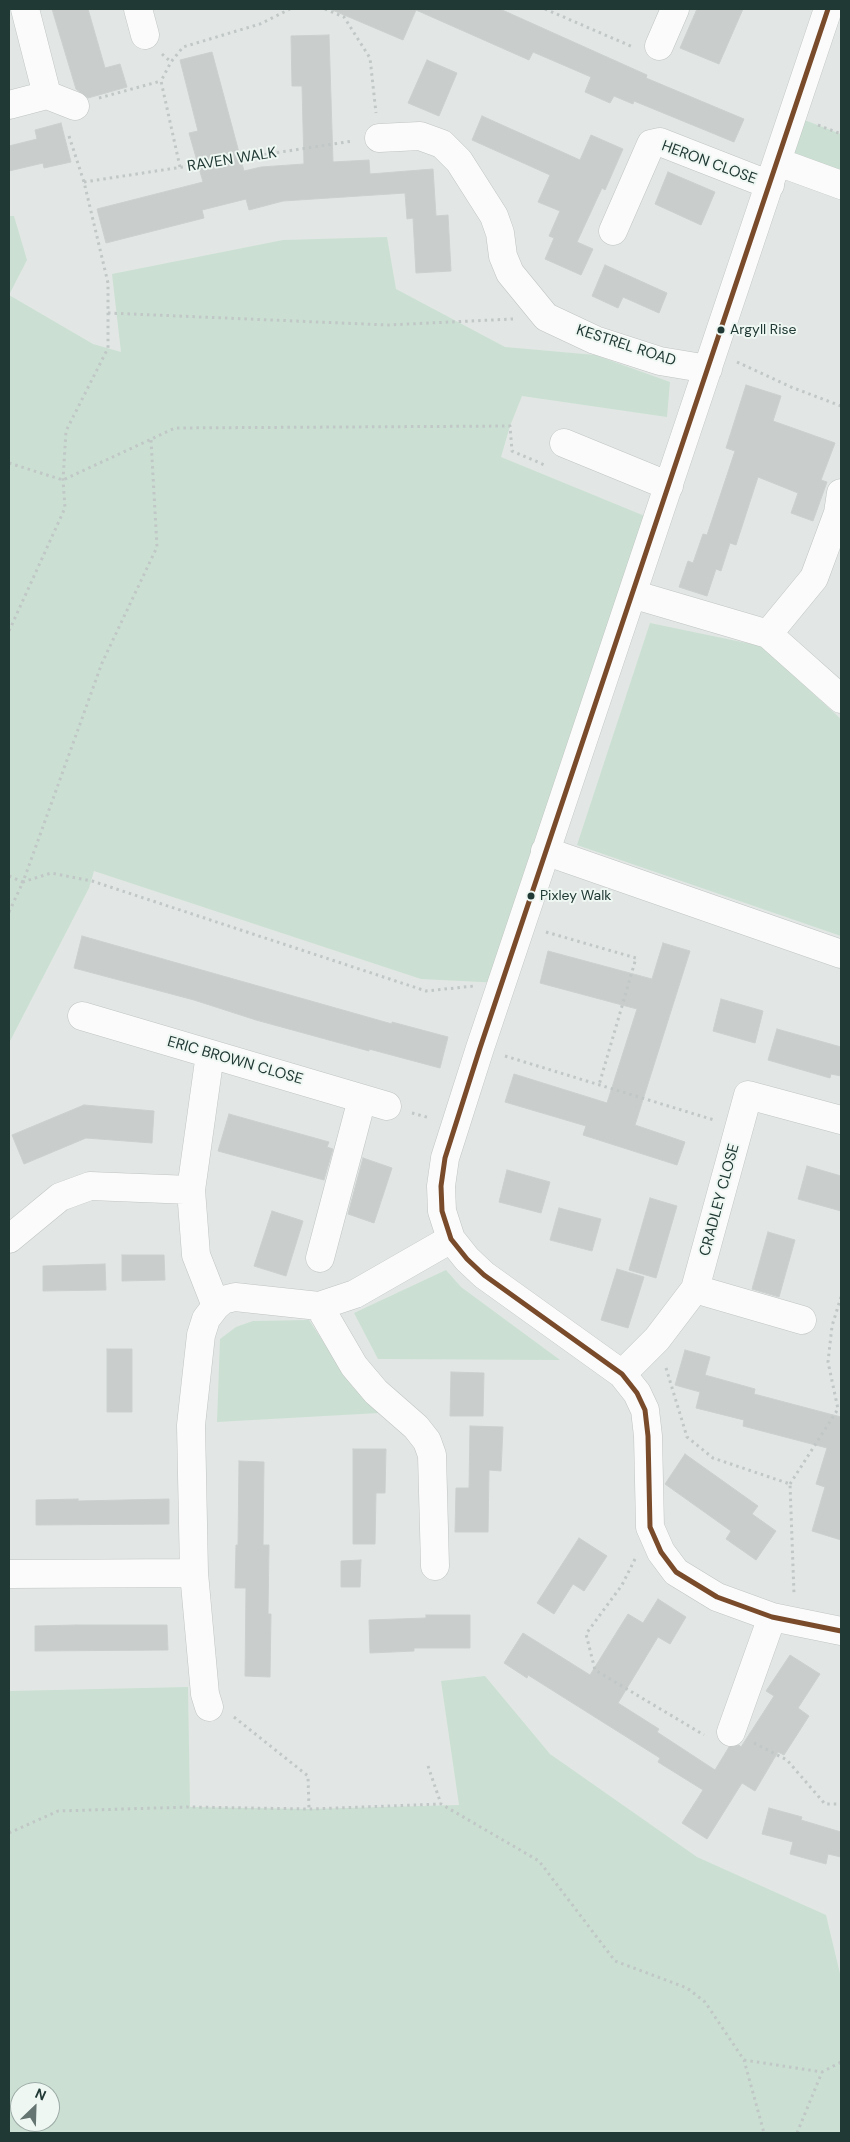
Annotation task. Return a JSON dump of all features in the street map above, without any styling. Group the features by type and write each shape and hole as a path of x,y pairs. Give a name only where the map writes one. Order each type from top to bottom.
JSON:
{"street":[{"path":"25,9 48,95"},
{"path":"138,9 145,35"},
{"path":"649,48 674,9"},
{"path":"832,13 774,173 545,851 455,1125 445,1158 441,1186 442,1211 450,1239 484,1275 622,1374 637,1393 645,1410 648,1436 650,1527 661,1552 676,1572 717,1597 784,1619 841,1631"},
{"path":"9,106 48,95 74,106"},
{"name":"KESTREL ROAD","path":"379,138 420,136 442,144 459,161 494,216 500,233 503,256 510,273 546,318 595,340 660,361 711,360"},
{"name":"HERON CLOSE","path":"613,231 651,144 660,142 774,173"},
{"path":"774,173 841,185"},
{"path":"564,443 669,486"},
{"path":"768,634 814,578 838,513 841,493"},
{"path":"632,594 768,634 841,699"},
{"path":"545,851 841,954"},
{"name":"ERIC BROWN CLOSE","path":"82,1016 375,1102"},
{"path":"210,1054 191,1190 196,1255 216,1306"},
{"name":"CRADLEY CLOSE","path":"622,1374 657,1339 695,1289 748,1095 841,1120"},
{"path":"320,1258 375,1102"},
{"path":"9,1239 60,1197 90,1186 191,1190"},
{"path":"207,1700 194,1574 191,1425 201,1335 206,1319 223,1300 235,1297 319,1306 355,1294 450,1239"},
{"path":"695,1289 802,1320"},
{"path":"319,1306 354,1366 376,1392 416,1427 427,1441 432,1455 435,1566"},
{"path":"9,1574 194,1574"},
{"path":"731,1732 784,1619"}],"path":[{"path":"180,167 161,81 171,62 184,47 260,24 290,9"},
{"path":"325,9 344,17 370,58 379,138"},
{"path":"545,9 649,48"},
{"path":"74,106 161,81"},
{"path":"9,631 65,508 63,480 66,432 108,348 108,283 84,182 69,134 48,95"},
{"name":"RAVEN WALK","path":"84,182 379,138"},
{"path":"108,313 388,325 546,318"},
{"path":"711,360 792,387 841,406"},
{"path":"9,462 63,480 175,428 510,426 512,452 551,468"},
{"path":"9,912 23,882 102,663 157,547 151,440"},
{"path":"9,876 23,882 51,873 92,882 426,991 502,983"},
{"path":"521,925 636,958 599,1085"},
{"path":"480,1048 739,1128"},
{"path":"375,1102 455,1125"},
{"path":"784,1619 790,1484 838,1409 828,1362 832,1326 841,1297"},
{"path":"657,1339 687,1437 713,1458 790,1484"},
{"path":"650,1527 622,1585 586,1634 595,1670 723,1746 731,1732 787,1760 825,1804 841,1804"},
{"path":"207,1700 308,1776 309,1809"},
{"path":"428,1766 441,1804"},
{"path":"9,1833 58,1811 190,1807 309,1809 441,1804 539,1861 615,1960 687,1988 705,2002 744,2060 764,2133"},
{"path":"744,2060 822,2072 841,2062"},
{"path":"797,2133 822,2072"}],"green space":[{"path":"794,116 841,134 841,185 778,162"},
{"path":"9,216 14,216 27,260 9,295"},
{"path":"387,237 396,289 505,347 595,355 670,382 667,417 522,396 510,426 501,457 652,519 502,983 421,979 94,871 89,888 9,1043 9,295 93,344 121,352 112,274 283,240"},
{"path":"650,623 761,646 841,719 841,936 577,845"},
{"path":"446,1270 461,1287 560,1360 378,1359 354,1313"},
{"path":"309,1320 352,1386 379,1413 217,1422 220,1339 236,1327 253,1321"},
{"path":"485,1676 550,1754 697,1857 826,1915 841,1978 841,2133 9,2133 9,1691 188,1687 190,1807 309,1809 459,1805 441,1681"}],"building":[{"path":"52,9 88,9 105,68 120,64 127,87 88,98 76,89"},
{"path":"330,9 500,9 647,75 646,78 744,119 734,142 634,101 633,104 614,96 610,103 585,92 591,77 533,52 529,60 416,10 403,40"},
{"path":"697,9 743,9 719,64 680,48"},
{"path":"329,35 333,162 369,160 370,174 433,169 436,216 448,215 451,271 416,273 413,218 407,219 405,193 283,201 249,210 246,199 202,210 204,218 106,243 97,209 203,182 189,133 198,131 180,60 212,52 244,171 261,167 304,164 302,86 292,86 291,36"},
{"path":"427,60 457,73 439,116 408,103"},
{"path":"482,116 580,160 591,135 623,149 605,190 602,188 577,242 593,249 581,275 545,259 554,238 549,236 560,211 538,202 550,175 472,140"},
{"path":"61,123 71,162 44,168 43,163 9,171 9,146 37,139 35,130"},
{"path":"668,172 715,192 701,225 655,204"},
{"path":"605,265 667,293 659,313 623,297 618,308 592,296"},
{"path":"746,385 781,396 773,421 835,443 821,480 827,482 813,521 791,513 798,493 758,477 736,545 730,543 721,571 716,569 707,596 679,587 688,561 693,563 703,534 707,535 735,451 726,448"},
{"path":"82,936 392,1024 392,1022 448,1037 440,1068 369,1049 369,1051 256,1020 194,1000 74,968"},
{"path":"663,943 690,951 635,1125 685,1142 677,1165 583,1135 586,1126 505,1102 514,1074 607,1103 637,1009 540,983 548,951 652,979"},
{"path":"721,999 763,1011 755,1043 713,1031"},
{"path":"777,1029 841,1047 841,1076 831,1074 830,1078 768,1060"},
{"path":"84,1105 154,1111 152,1143 86,1138 24,1164 12,1135"},
{"path":"229,1114 329,1142 327,1147 333,1149 324,1180 218,1151"},
{"path":"363,1158 392,1168 374,1223 348,1214"},
{"path":"807,1166 841,1176 841,1211 798,1199"},
{"path":"507,1170 550,1182 541,1213 499,1202"},
{"path":"650,1198 677,1206 656,1278 629,1270"},
{"path":"559,1208 601,1219 592,1251 550,1240"},
{"path":"272,1211 303,1221 286,1276 254,1266"},
{"path":"768,1232 795,1240 779,1297 752,1289"},
{"path":"122,1255 164,1255 165,1280 122,1281"},
{"path":"105,1264 106,1290 43,1291 43,1266"},
{"path":"617,1269 644,1277 628,1328 601,1320"},
{"path":"107,1349 132,1349 132,1412 107,1412"},
{"path":"685,1350 710,1357 705,1375 755,1389 754,1394 841,1417 841,1540 812,1531 825,1487 816,1484 827,1448 743,1426 744,1420 696,1408 700,1392 675,1385"},
{"path":"451,1372 484,1373 483,1416 450,1416"},
{"path":"470,1426 503,1427 501,1471 489,1470 488,1532 455,1532 456,1488 469,1488"},
{"path":"353,1449 386,1449 385,1493 376,1493 375,1544 353,1544"},
{"path":"685,1454 758,1506 752,1514 776,1531 756,1560 726,1539 731,1531 665,1484"},
{"path":"239,1461 264,1462 263,1545 269,1545 268,1614 271,1614 270,1677 245,1676 246,1588 235,1588 236,1545 238,1545"},
{"path":"78,1499 78,1501 169,1499 169,1524 36,1525 36,1500"},
{"path":"579,1538 607,1556 584,1591 573,1584 554,1614 537,1603"},
{"path":"361,1560 360,1587 341,1587 341,1561"},
{"path":"658,1599 686,1617 670,1644 658,1637 618,1703 659,1729 657,1732 715,1770 729,1747 739,1745 741,1747 774,1696 766,1691 790,1655 820,1674 798,1708 809,1716 784,1755 778,1752 755,1791 742,1783 707,1839 682,1823 703,1790 658,1762 660,1758 528,1675 527,1678 504,1663 523,1633 590,1675 628,1614 643,1623"},
{"path":"426,1615 470,1615 470,1648 414,1648 414,1651 370,1653 369,1620 426,1618"},
{"path":"167,1625 168,1650 35,1651 35,1626"},
{"path":"769,1808 802,1817 801,1820 841,1832 841,1857 828,1854 826,1864 790,1854 793,1842 762,1834"}],"transit line":[{"path":"828,9 480,1048 445,1158 441,1186 442,1211 451,1239 467,1259 484,1275 622,1374 637,1393 645,1410 648,1436 650,1527 661,1552 676,1572 717,1597 772,1617 841,1631"}],"place":[{"name":"Argyll Rise","path":"721,330"},
{"name":"Pixley Walk","path":"531,896"}]}
